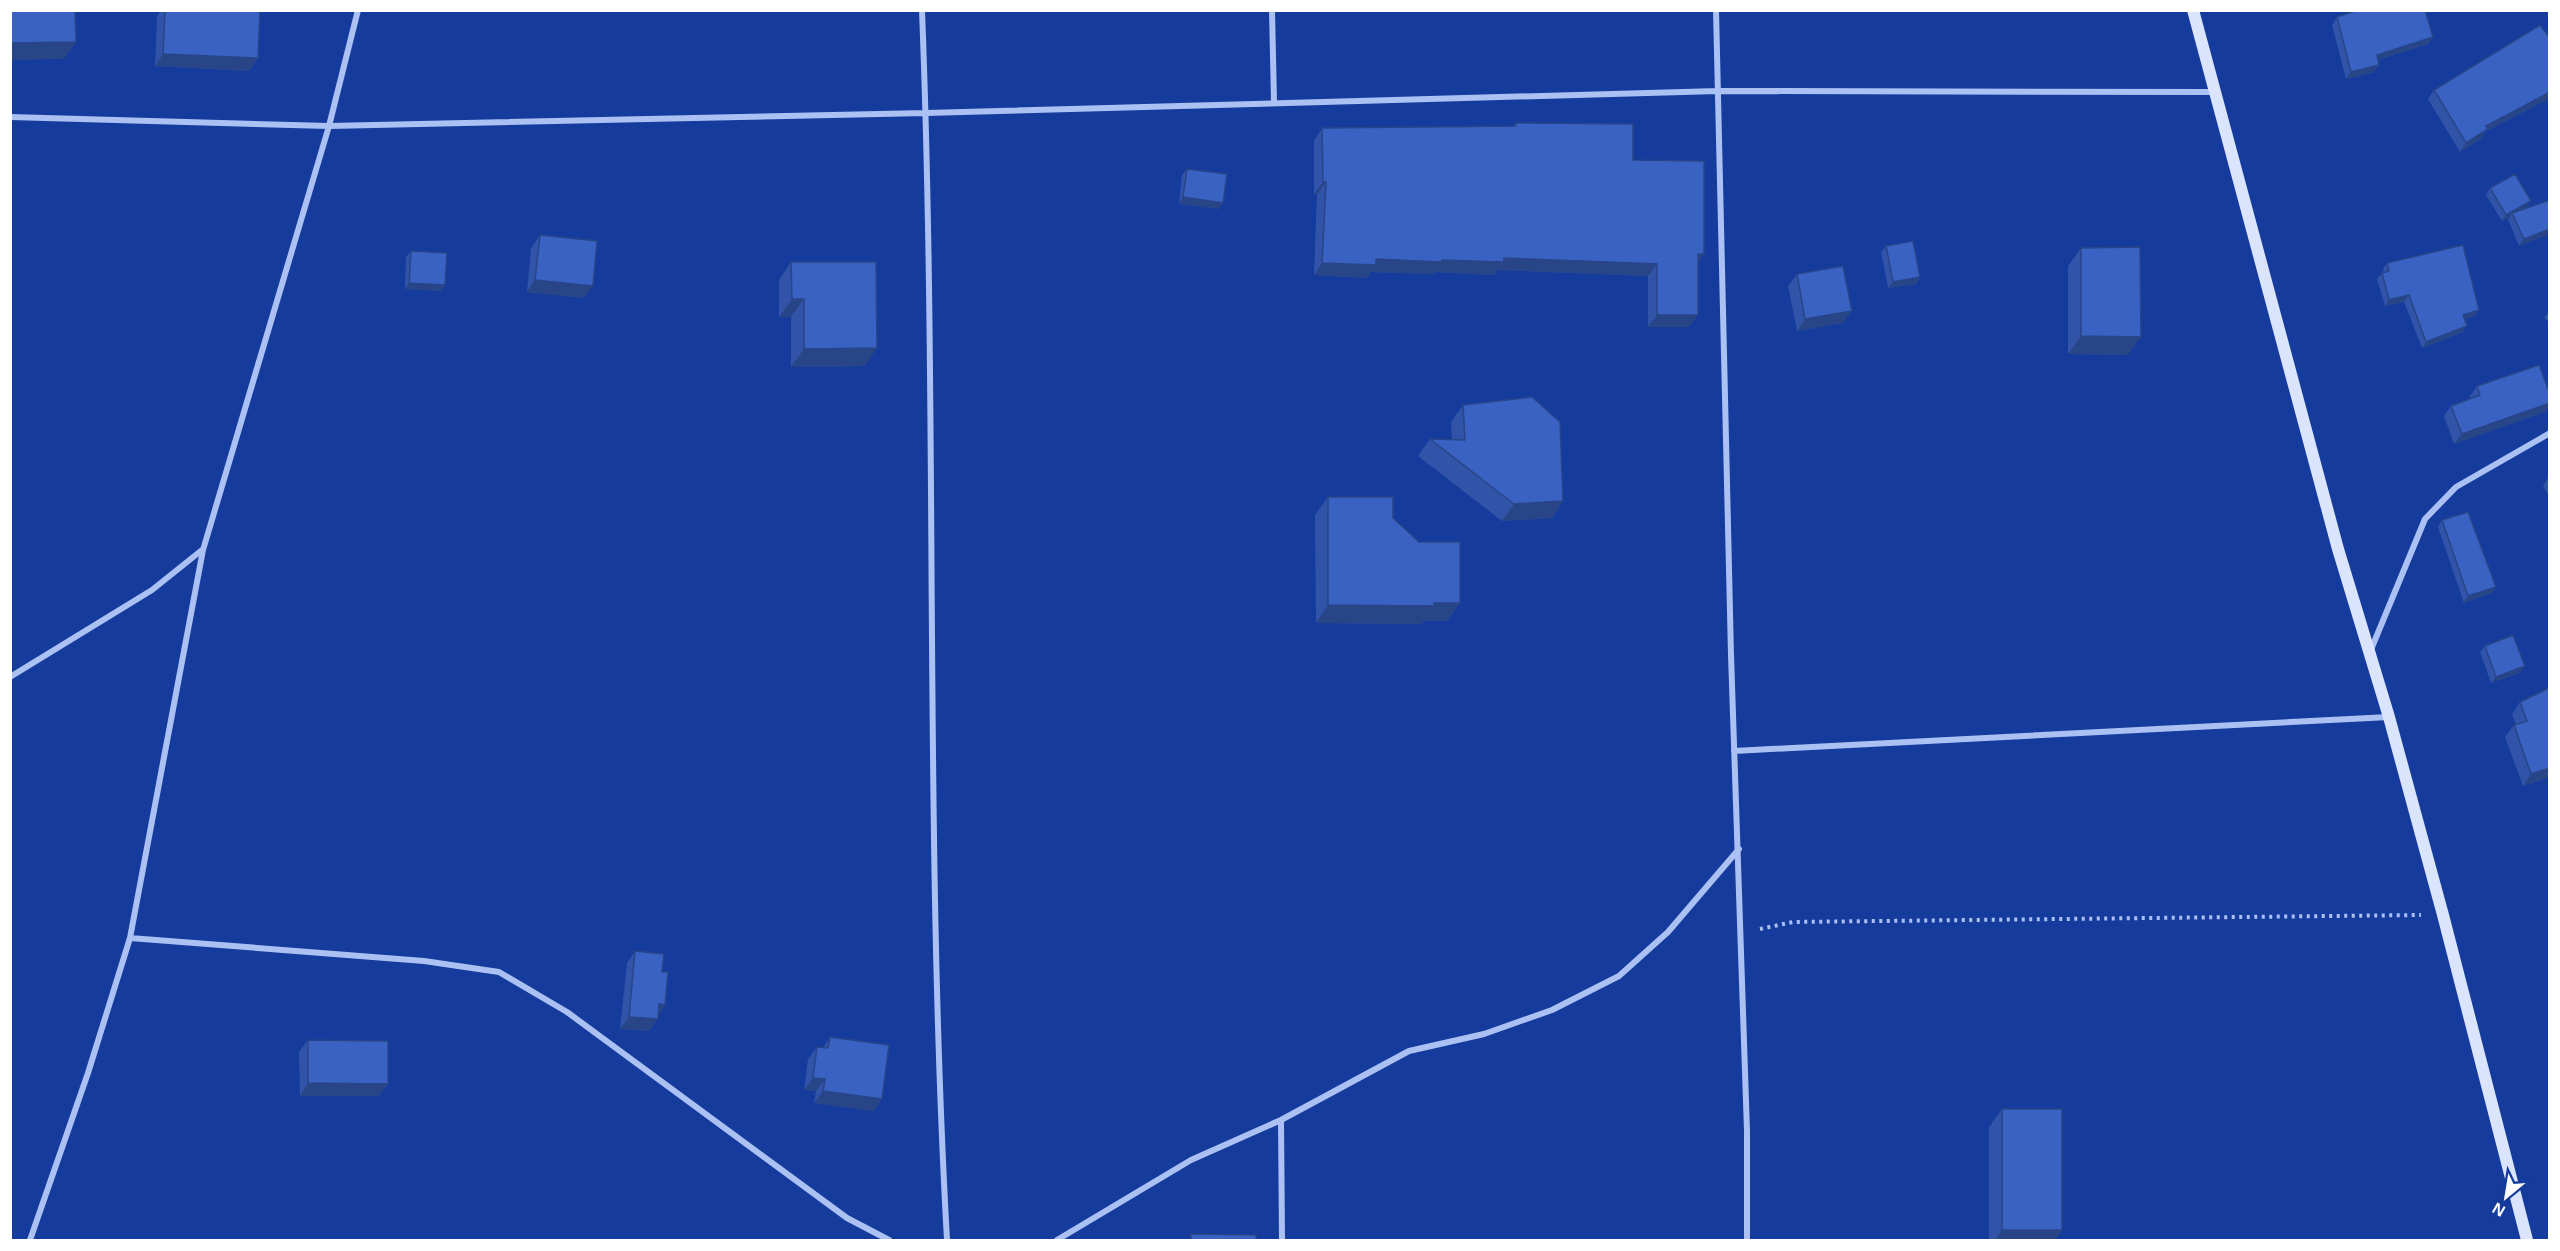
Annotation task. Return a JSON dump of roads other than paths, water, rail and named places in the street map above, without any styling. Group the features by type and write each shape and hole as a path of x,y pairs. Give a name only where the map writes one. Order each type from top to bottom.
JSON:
{"main road":[{"path":"2193,10 2338,549 2389,717 2443,915 2527,1240"}],"street":[{"path":"30,1240 88,1072 130,938 203,550 329,126 358,10"},
{"path":"922,10 926,113 938,1087 947,1240"},
{"path":"1272,10 1274,102"},
{"path":"1716,10 1734,751 1739,849 1739,933 1747,1131 1747,1240"},
{"path":"10,117 329,126 926,113 1718,91 2215,92"},
{"path":"2370,652 2426,519 2456,486 2550,433"},
{"path":"10,677 152,590 203,550"},
{"path":"1734,751 2214,728 2389,717"},
{"path":"1057,1240 1191,1160 1281,1120 1409,1051 1484,1034 1552,1010 1619,976 1668,932 1739,849"},
{"path":"130,938 424,961 499,972 567,1012 838,1212 890,1240"},
{"path":"1281,1120 1282,1240"}]}
